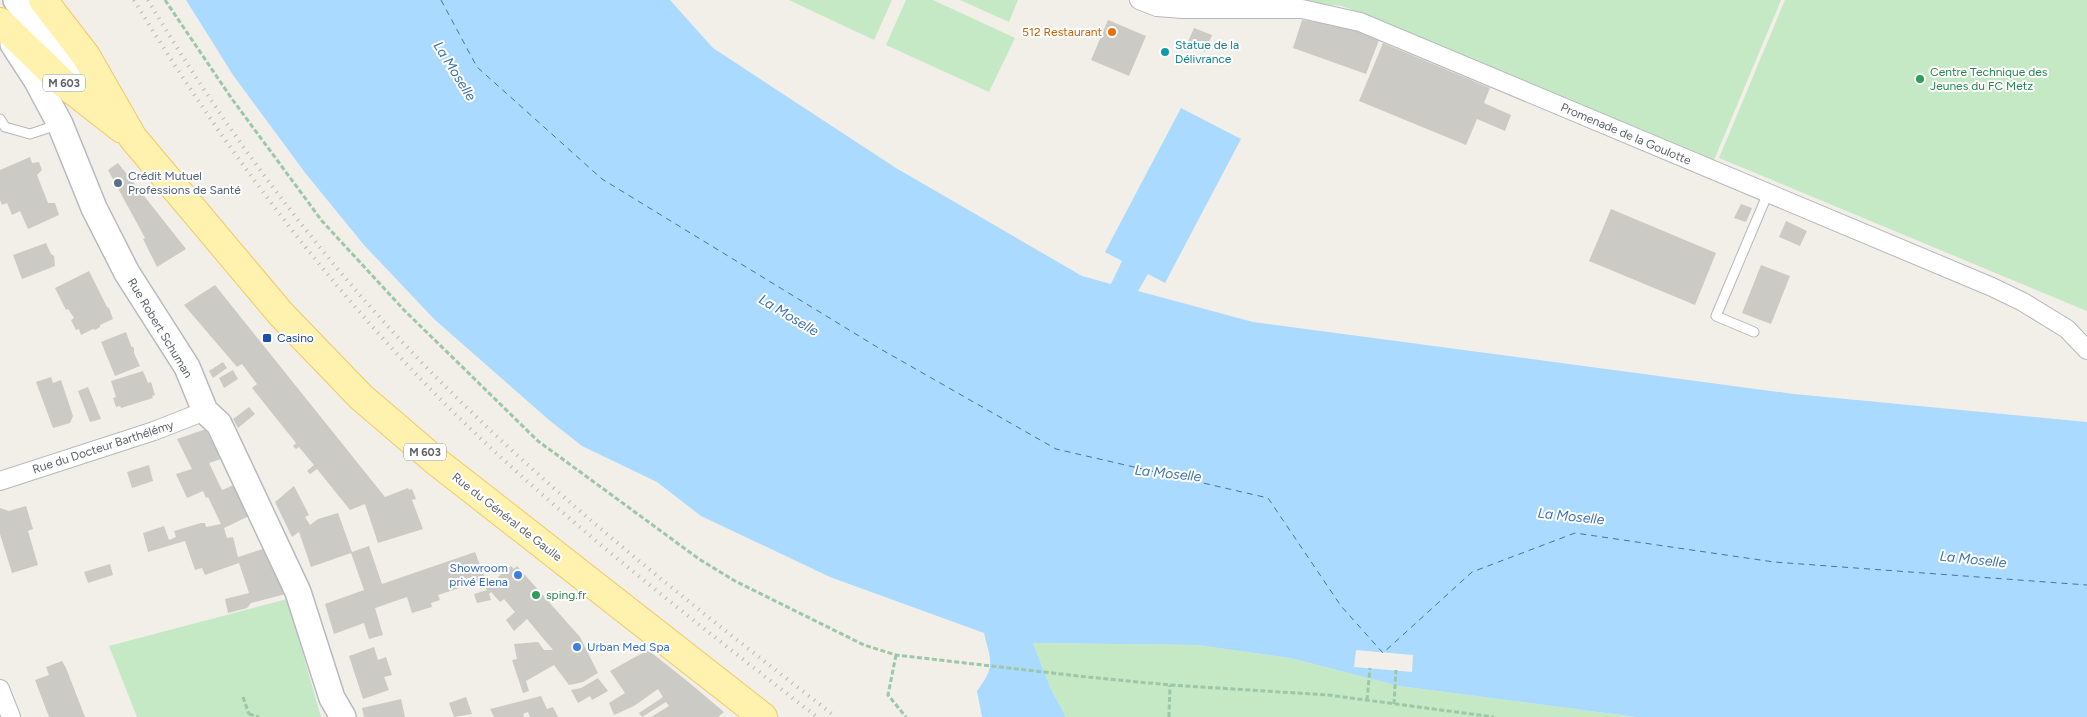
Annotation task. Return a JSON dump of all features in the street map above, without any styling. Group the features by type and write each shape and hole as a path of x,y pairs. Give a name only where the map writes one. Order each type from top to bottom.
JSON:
{"main road":[{"name":"Rue du Général de Gaulle","path":"43,0 86,56 133,138 281,314 361,397 437,462 763,717"},
{"name":"Rue du Général de Gaulle","path":"0,22 62,82 133,138"}],"street":[{"path":"16,0 133,138"},
{"name":"Promenade de la Goulotte","path":"1139,0 1157,7 1182,9 1302,9 1360,22 1992,287 2023,302 2067,329 2087,350"},
{"name":"Rue Robert Schuman","path":"0,26 33,74 60,124 94,208 127,273 187,367 205,411 219,424 298,592 332,698 343,717"},
{"name":"Rue du Docteur Barthélémy","path":"0,481 154,431 205,411"},
{"path":"0,689 11,717"}],"lane":[{"path":"0,119 5,127 30,134 60,124"},
{"path":"1754,332 1716,316 1768,194"}],"path":[{"path":"165,0 232,100 322,221 404,310 538,441 699,559 735,582 864,645 896,655 988,667 1170,685 1328,695 1494,717"},
{"path":"896,655 888,695 906,717"},
{"path":"1367,700 1370,668"},
{"path":"1394,704 1396,670"},
{"path":"1169,717 1170,685"},
{"path":"243,697 248,716 259,717"}],"green space":[{"path":"789,0 892,0 874,40"},
{"path":"906,0 933,0 1015,38 989,92 886,45"},
{"path":"960,0 1018,0 1009,22"},
{"path":"1176,0 1781,0 1714,160 1342,6 1302,2 1182,2"},
{"name":"Centre Technique des Jeunes du FC Metz","path":"1785,0 2087,0 2087,311 1719,158"},
{"path":"287,599 321,717 137,717 109,646"},
{"path":"1033,643 1197,645 1290,658 1399,686 1636,717 1066,717 1051,689"}],"water":[{"name":"La Moselle","path":"186,0 670,0 713,48 896,168 1082,276 1111,284 1122,261 1105,252 1181,108 1241,139 1165,283 1148,274 1138,291 1253,322 1794,394 2087,422 2087,717 1636,717 1399,686 1290,658 1197,645 1033,643 1051,689 1066,717 982,717 977,691 987,675 990,664 984,633 830,577 701,516 657,482 582,446 549,420 434,319 364,245 306,174 233,75"}],"pier":[{"path":"1356,650 1413,655 1412,672 1354,667"}],"building":[{"path":"1108,20 1146,36 1129,76 1091,60"},
{"path":"1302,20 1341,25 1379,40 1366,74 1293,48"},
{"path":"1194,28 1212,35 1205,52 1187,44"},
{"path":"1383,43 1490,88 1484,103 1511,115 1505,131 1477,119 1466,145 1359,101"},
{"path":"30,157 32,163 39,162 42,170 37,175 48,203 55,203 59,215 28,229 20,211 12,215 7,203 2,205 0,200 0,170"},
{"path":"118,163 186,249 157,267 143,239 145,238 108,170"},
{"path":"1741,204 1752,208 1746,222 1734,218"},
{"path":"1611,209 1716,253 1695,305 1589,261"},
{"path":"1786,221 1807,231 1800,246 1779,237"},
{"path":"46,243 51,254 54,256 55,266 22,279 13,255"},
{"path":"1761,265 1790,276 1771,324 1742,313"},
{"path":"89,271 113,319 100,325 95,330 93,329 81,335 79,329 76,330 71,320 74,318 68,309 66,310 55,288"},
{"path":"215,285 385,497 408,488 409,490 412,489 416,499 412,500 423,529 378,543 365,504 350,510 317,469 310,474 307,471 314,465 299,447 296,449 293,446 296,443 252,388 257,384 242,364 237,367 184,305"},
{"path":"126,332 140,366 115,376 101,342"},
{"path":"223,362 227,368 213,378 209,371"},
{"path":"233,370 238,379 224,388 219,378"},
{"path":"143,371 148,383 151,382 155,395 152,396 153,398 121,408 120,406 116,407 113,398 116,397 111,381"},
{"path":"51,377 53,383 61,380 73,416 70,423 53,428 36,382"},
{"path":"88,387 101,419 90,422 78,391"},
{"path":"249,407 255,414 238,428 233,419"},
{"path":"206,429 221,459 209,463 222,490 234,485 249,516 224,528 227,538 233,537 238,557 266,548 286,594 251,603 247,608 228,613 225,599 249,593 239,563 205,575 202,568 195,570 185,541 148,552 143,533 164,526 169,540 176,537 174,531 201,523 205,523 206,527 221,524 208,497 206,498 203,491 187,498 176,474 192,469 177,439"},
{"path":"149,465 153,481 132,488 127,472"},
{"path":"294,486 309,515 305,517 310,525 318,519 338,513 352,552 369,546 382,584 475,552 486,580 489,578 495,586 501,580 498,577 511,566 514,569 517,566 580,637 598,673 583,682 569,685 554,665 526,681 529,691 523,693 512,660 517,659 514,644 538,642 544,650 553,650 527,619 514,631 506,620 515,612 504,599 500,602 491,592 489,594 491,600 477,603 474,594 487,590 481,581 438,595 440,600 431,603 432,607 412,613 407,597 375,608 383,635 369,639 364,623 334,634 325,604 364,590 351,553 311,567 299,532 292,537 275,502"},
{"path":"26,506 33,529 28,531 38,565 12,573 0,534 0,508 9,511"},
{"path":"110,564 113,575 88,583 84,572"},
{"path":"374,647 378,660 386,657 392,675 384,677 389,690 363,699 349,656"},
{"path":"648,650 724,712 718,717 651,717 669,706 666,702 642,717 639,713 663,697 658,689 634,706 614,715 609,703 625,693 610,671"},
{"path":"62,661 85,717 49,717 35,680 49,675 46,667"},
{"path":"598,678 608,691 592,700 590,696 578,703 571,690 581,688"},
{"path":"541,696 547,709 553,707 558,717 530,717 528,712 523,714 524,717 494,717 490,709"},
{"path":"466,697 472,714 454,717 449,703"},
{"path":"401,699 405,717 364,717 362,708"}],"ferry route":[{"path":"441,0 477,67 602,179 877,347 1056,449 1268,498 1341,606 1383,653 1472,572 1575,533 1774,562 2087,585"}],"railway":[{"path":"134,0 204,109 279,213 319,264 404,361 492,449 582,529 675,606 817,717"},
{"path":"148,0 216,107 290,210 330,260 415,355 459,400 549,484 691,603 836,717"}],"place":[{"name":"512 Restaurant","path":"1112,32"},
{"name":"Statue de la Délivrance","path":"1165,52"},
{"name":"Centre Technique des Jeunes du FC Metz","path":"1920,79"},
{"name":"Crédit Mutuel Professions de Santé","path":"118,183"},
{"name":"Casino","path":"267,338"},
{"name":"Showroom privé Elena","path":"518,575"},
{"name":"sping.fr","path":"536,595"},
{"name":"Urban Med Spa","path":"577,647"}]}
